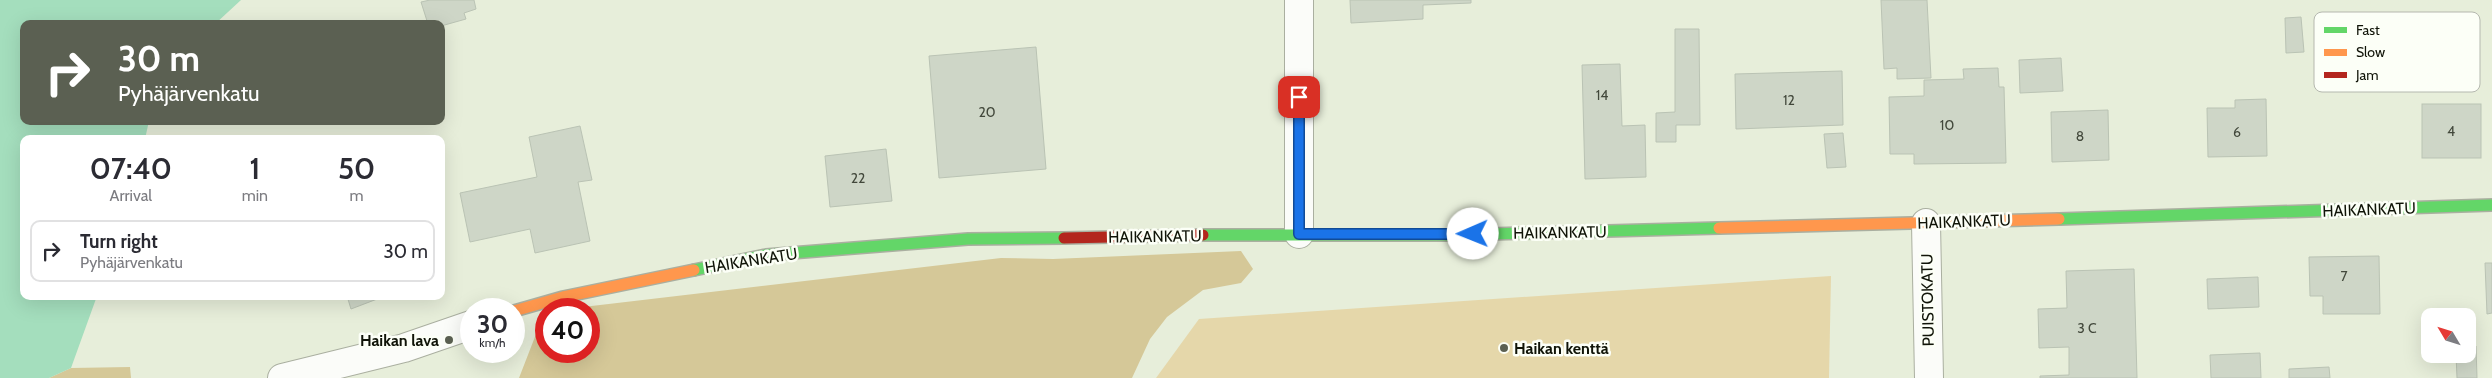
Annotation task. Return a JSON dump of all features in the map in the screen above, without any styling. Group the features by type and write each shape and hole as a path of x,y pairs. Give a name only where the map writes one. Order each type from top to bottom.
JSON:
{"street":[{"path":"1299,0 1299,234"},
{"name":"HAIKANKATU","path":"525,308 563,297 766,255 968,238 1299,234 1453,235 1926,223 2492,205"},
{"name":"PUISTOKATU","path":"1926,223 1929,378"},
{"path":"282,378 404,348 460,329"}],"shaded area":[{"path":"0,0 241,0 219,20 20,20 20,125 148,125 146,135 20,135 20,300 96,300 71,368 49,378 0,378"},
{"path":"1241,251 1253,269 1241,283 1203,290 1167,317 1150,339 1132,378 519,378 535,337 535,363 600,363 600,305 1001,258 1053,259"},
{"name":"Haikan kenttä","path":"1831,276 1829,378 1156,378 1199,319"},
{"path":"130,367 131,378 49,378 71,368"}],"building":[{"path":"430,0 474,0 476,9 464,13 466,19 445,25 445,20 427,20 421,2"},
{"path":"1350,0 1471,0 1471,3 1423,5 1423,19 1351,23"},
{"path":"1881,0 1927,0 1931,78 1897,79 1897,68 1884,69"},
{"path":"2301,17 2304,52 2286,53 2285,18"},
{"path":"1675,29 1699,29 1700,125 1676,125 1676,142 1656,142 1656,113 1675,112"},
{"path":"1036,47 1046,169 939,178 929,56"},
{"path":"2061,58 2063,91 2020,93 2019,60"},
{"path":"1620,64 1622,126 1645,125 1646,177 1585,179 1582,65"},
{"path":"1998,68 1999,87 2004,87 2006,163 1914,164 1914,154 1890,154 1889,97 1924,96 1924,80 1964,79 1963,69"},
{"path":"1842,71 1843,125 1736,129 1735,74"},
{"path":"2266,99 2267,156 2208,157 2207,108 2235,108 2235,100"},
{"path":"2422,104 2481,104 2481,158 2422,158"},
{"path":"2108,110 2109,160 2052,162 2051,112"},
{"path":"580,126 592,180 578,182 590,241 535,253 530,229 470,242 460,193 537,177 529,137"},
{"path":"1843,133 1846,167 1827,168 1824,134"},
{"path":"886,149 892,201 830,207 825,156"},
{"path":"2379,256 2380,314 2323,314 2323,296 2310,296 2309,257"},
{"path":"2485,263 2492,263 2492,313 2487,314"},
{"path":"2134,269 2137,378 2040,378 2040,376 2069,375 2069,347 2039,348 2038,309 2067,308 2066,271"},
{"path":"2258,277 2259,307 2208,309 2207,279"},
{"path":"348,300 375,300 351,309"},
{"path":"2476,346 2477,378 2457,378 2456,363 2476,363"},
{"path":"2260,353 2261,378 2211,378 2210,355"},
{"path":"2329,367 2330,378 2289,378 2289,369"}],"traffic: fast":[{"path":"2059,219 2492,205"},
{"path":"1203,235 1453,235 1719,228"},
{"path":"694,270 766,255 968,239 1064,238"}],"traffic: slow":[{"path":"1719,228 2059,219"},
{"path":"525,308 563,297 694,270"}],"traffic: jam":[{"path":"1064,238 1203,235"}],"place":[{"name":"Haikan lava","path":"449,340"},
{"name":"Haikan kenttä","path":"1504,348"}],"route":[{"path":"1299,97 1299,234 1473,234"}]}
